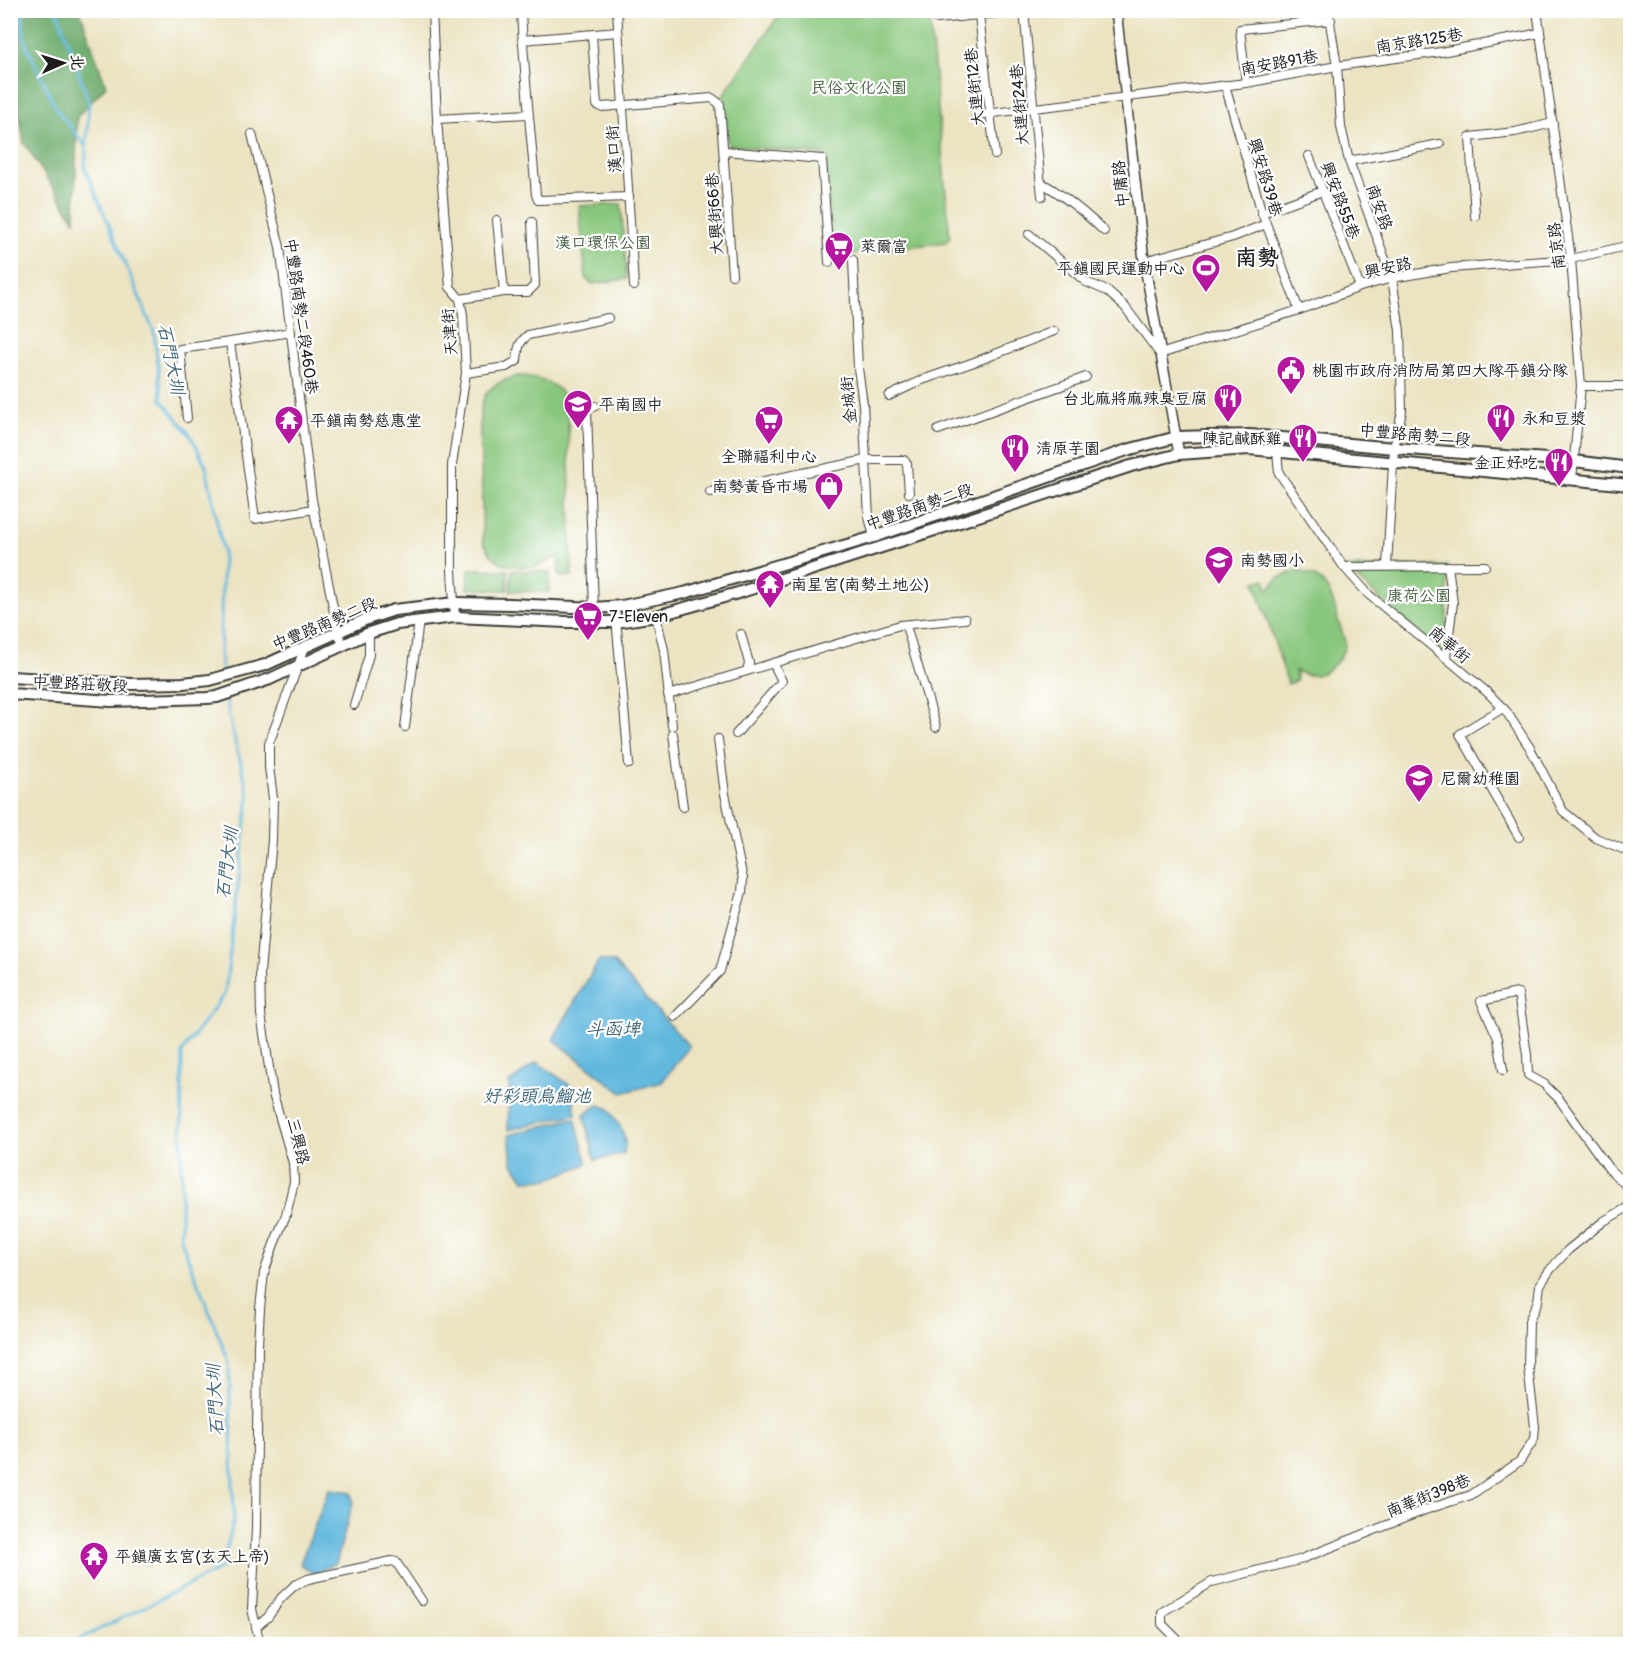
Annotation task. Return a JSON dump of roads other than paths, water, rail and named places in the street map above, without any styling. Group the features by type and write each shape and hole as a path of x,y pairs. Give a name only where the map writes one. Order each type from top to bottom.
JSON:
{"main road":[{"name":"中豐路南勢二段","path":"131,684 210,680 265,665 394,610 455,603 594,608 684,592 874,537 1126,450 1177,437 1250,435 1574,461 1630,468"},
{"name":"中豐路南勢二段","path":"148,701 217,697 270,679 369,633 397,624 455,617 616,622 656,616 738,593 1131,466 1179,454 1249,449 1630,485"},
{"name":"中豐路莊敬段","path":"10,677 131,684"},
{"name":"中豐路莊敬段","path":"10,694 111,701 148,701"}],"street":[{"name":"天津街","path":"432,10 437,119 450,287 460,299 463,315 466,373 452,465 452,571 455,617"},
{"name":"漢口街","path":"617,10 634,286"},
{"path":"938,20 1030,10"},
{"name":"中庸路","path":"1116,10 1143,261 1179,454"},
{"name":"南安路","path":"1328,10 1337,66 1341,127 1349,161 1392,278 1400,331 1401,411 1394,448 1387,566"},
{"name":"南京路","path":"1537,10 1571,259 1581,386 1572,479"},
{"path":"521,11 528,114 538,200 629,197"},
{"name":"大連街24巷","path":"1024,11 1042,196"},
{"name":"大連街12巷","path":"979,15 995,155"},
{"path":"1246,82 1240,29 1330,20"},
{"path":"522,40 618,32"},
{"name":"南京路125巷","path":"1337,66 1441,52 1540,33"},
{"name":"大興街66巷","path":"592,35 597,105 602,107 623,106 712,98 720,104 732,275"},
{"name":"南安路91巷","path":"976,115 1225,85 1337,66"},
{"name":"興安路39巷","path":"1225,85 1262,213 1299,310"},
{"path":"437,119 528,114"},
{"path":"1475,216 1470,136 1515,132 1553,123"},
{"name":"中豐路南勢二段460巷","path":"252,134 280,247 314,509 338,632 343,645"},
{"path":"1349,161 1440,144"},
{"path":"724,151 822,159 829,262"},
{"name":"興安路55巷","path":"1310,156 1360,287"},
{"path":"1040,182 1057,191 1104,231"},
{"path":"1262,213 1323,191"},
{"path":"496,220 504,292"},
{"path":"460,299 504,292 528,292 535,285 532,222"},
{"path":"1143,261 1233,237 1266,224"},
{"name":"中庸路","path":"1029,234 1086,282 1107,291 1125,307 1160,354"},
{"name":"興安路","path":"1160,354 1392,278 1451,268 1571,259 1630,245"},
{"name":"金城街","path":"853,260 869,517 874,537"},
{"path":"466,373 506,367 517,361 518,348 521,341 528,335 608,318"},
{"path":"187,418 180,349 291,332"},
{"path":"889,396 922,380 1054,332"},
{"path":"230,342 255,519 314,509"},
{"path":"938,430 1086,377"},
{"path":"1581,386 1630,386"},
{"path":"594,608 587,411 595,406"},
{"name":"南華街","path":"1280,438 1277,451 1280,473 1344,567 1369,595 1446,657 1503,708 1530,748 1563,811 1596,838 1630,852"},
{"path":"710,492 866,460 904,460 907,464 909,493"},
{"path":"1446,657 1453,603 1448,566"},
{"path":"1344,567 1485,566"},
{"path":"615,606 629,764"},
{"path":"656,616 664,650 683,807"},
{"path":"668,695 900,625 965,619"},
{"path":"405,728 419,621"},
{"path":"906,626 936,727"},
{"path":"354,705 369,655 369,633"},
{"path":"741,634 749,663 747,672"},
{"name":"三興路","path":"260,1644 252,1609 256,1528 260,1308 264,1273 273,1244 286,1215 294,1182 293,1163 273,1094 261,1014 260,972 272,840 273,798 269,743 305,647"},
{"path":"736,734 782,681 773,663"},
{"path":"1503,708 1460,734 1519,837"},
{"path":"675,1017 720,971 742,892 743,879 725,794 718,739"},
{"path":"1503,1070 1498,1038 1481,1001 1518,993 1528,1075 1544,1084 1559,1099 1609,1169 1630,1190"},
{"name":"南華街398巷","path":"1182,1644 1162,1624 1162,1612 1212,1582 1299,1560 1425,1510 1471,1495 1520,1461 1534,1440 1535,1427 1528,1367 1529,1321 1538,1301 1540,1285 1568,1250 1604,1221 1630,1206"},
{"path":"256,1627 268,1617 281,1598 295,1585 308,1579 392,1561 396,1562 422,1601"}],"water":[{"name":"斗函埤","path":"599,960 614,963 689,1046 662,1082 622,1093 553,1039"},
{"name":"好彩頭烏鰡池","path":"537,1062 571,1086 576,1114 508,1130 509,1083"},
{"path":"598,1105 608,1108 621,1129 625,1146 624,1153 595,1160 584,1115"},
{"path":"575,1118 587,1164 549,1179 524,1180 512,1162 509,1135"},
{"path":"329,1489 351,1492 353,1502 336,1563 314,1574 300,1564"}],"waterway":[{"path":"22,10 25,43 57,110 85,145"},
{"name":"石門大圳","path":"57,10 89,102 85,168 154,332 162,400 191,436 206,466 223,552 220,652 222,672"},
{"name":"石門大圳","path":"75,1644 76,1641 222,1568 234,1519 229,1362 181,1240 182,1052 225,993 249,796 226,697"}],"place":[{"name":"萊爾富","path":"839,272"},
{"name":"平鎮國民運動中心","path":"1206,294"},
{"name":"桃園市政府消防局第四大隊平鎮分隊","path":"1291,396"},
{"name":"台北麻將麻辣臭豆腐","path":"1228,424"},
{"name":"平南國中","path":"578,430"},
{"name":"永和豆漿","path":"1501,444"},
{"name":"平鎮南勢慈惠堂","path":"289,446"},
{"name":"全聯福利中心","path":"769,446"},
{"name":"陳記鹹酥雞","path":"1303,464"},
{"name":"清原芋園","path":"1015,474"},
{"name":"金正好吃","path":"1559,488"},
{"name":"南勢黃昏市場","path":"829,512"},
{"name":"南勢國小","path":"1219,586"},
{"name":"南星宮(南勢土地公)","path":"770,610"},
{"name":"7-Eleven","path":"588,642"},
{"name":"尼爾幼稚園","path":"1419,804"},
{"name":"平鎮廣玄宮(玄天上帝)","path":"94,1582"}],"district":[{"name":"南勢","path":"1257,257"}],"park label":[{"name":"民俗文化公園","path":"859,87"},
{"name":"漢口環保公園","path":"603,242"},
{"name":"康荷公園","path":"1419,595"}]}
